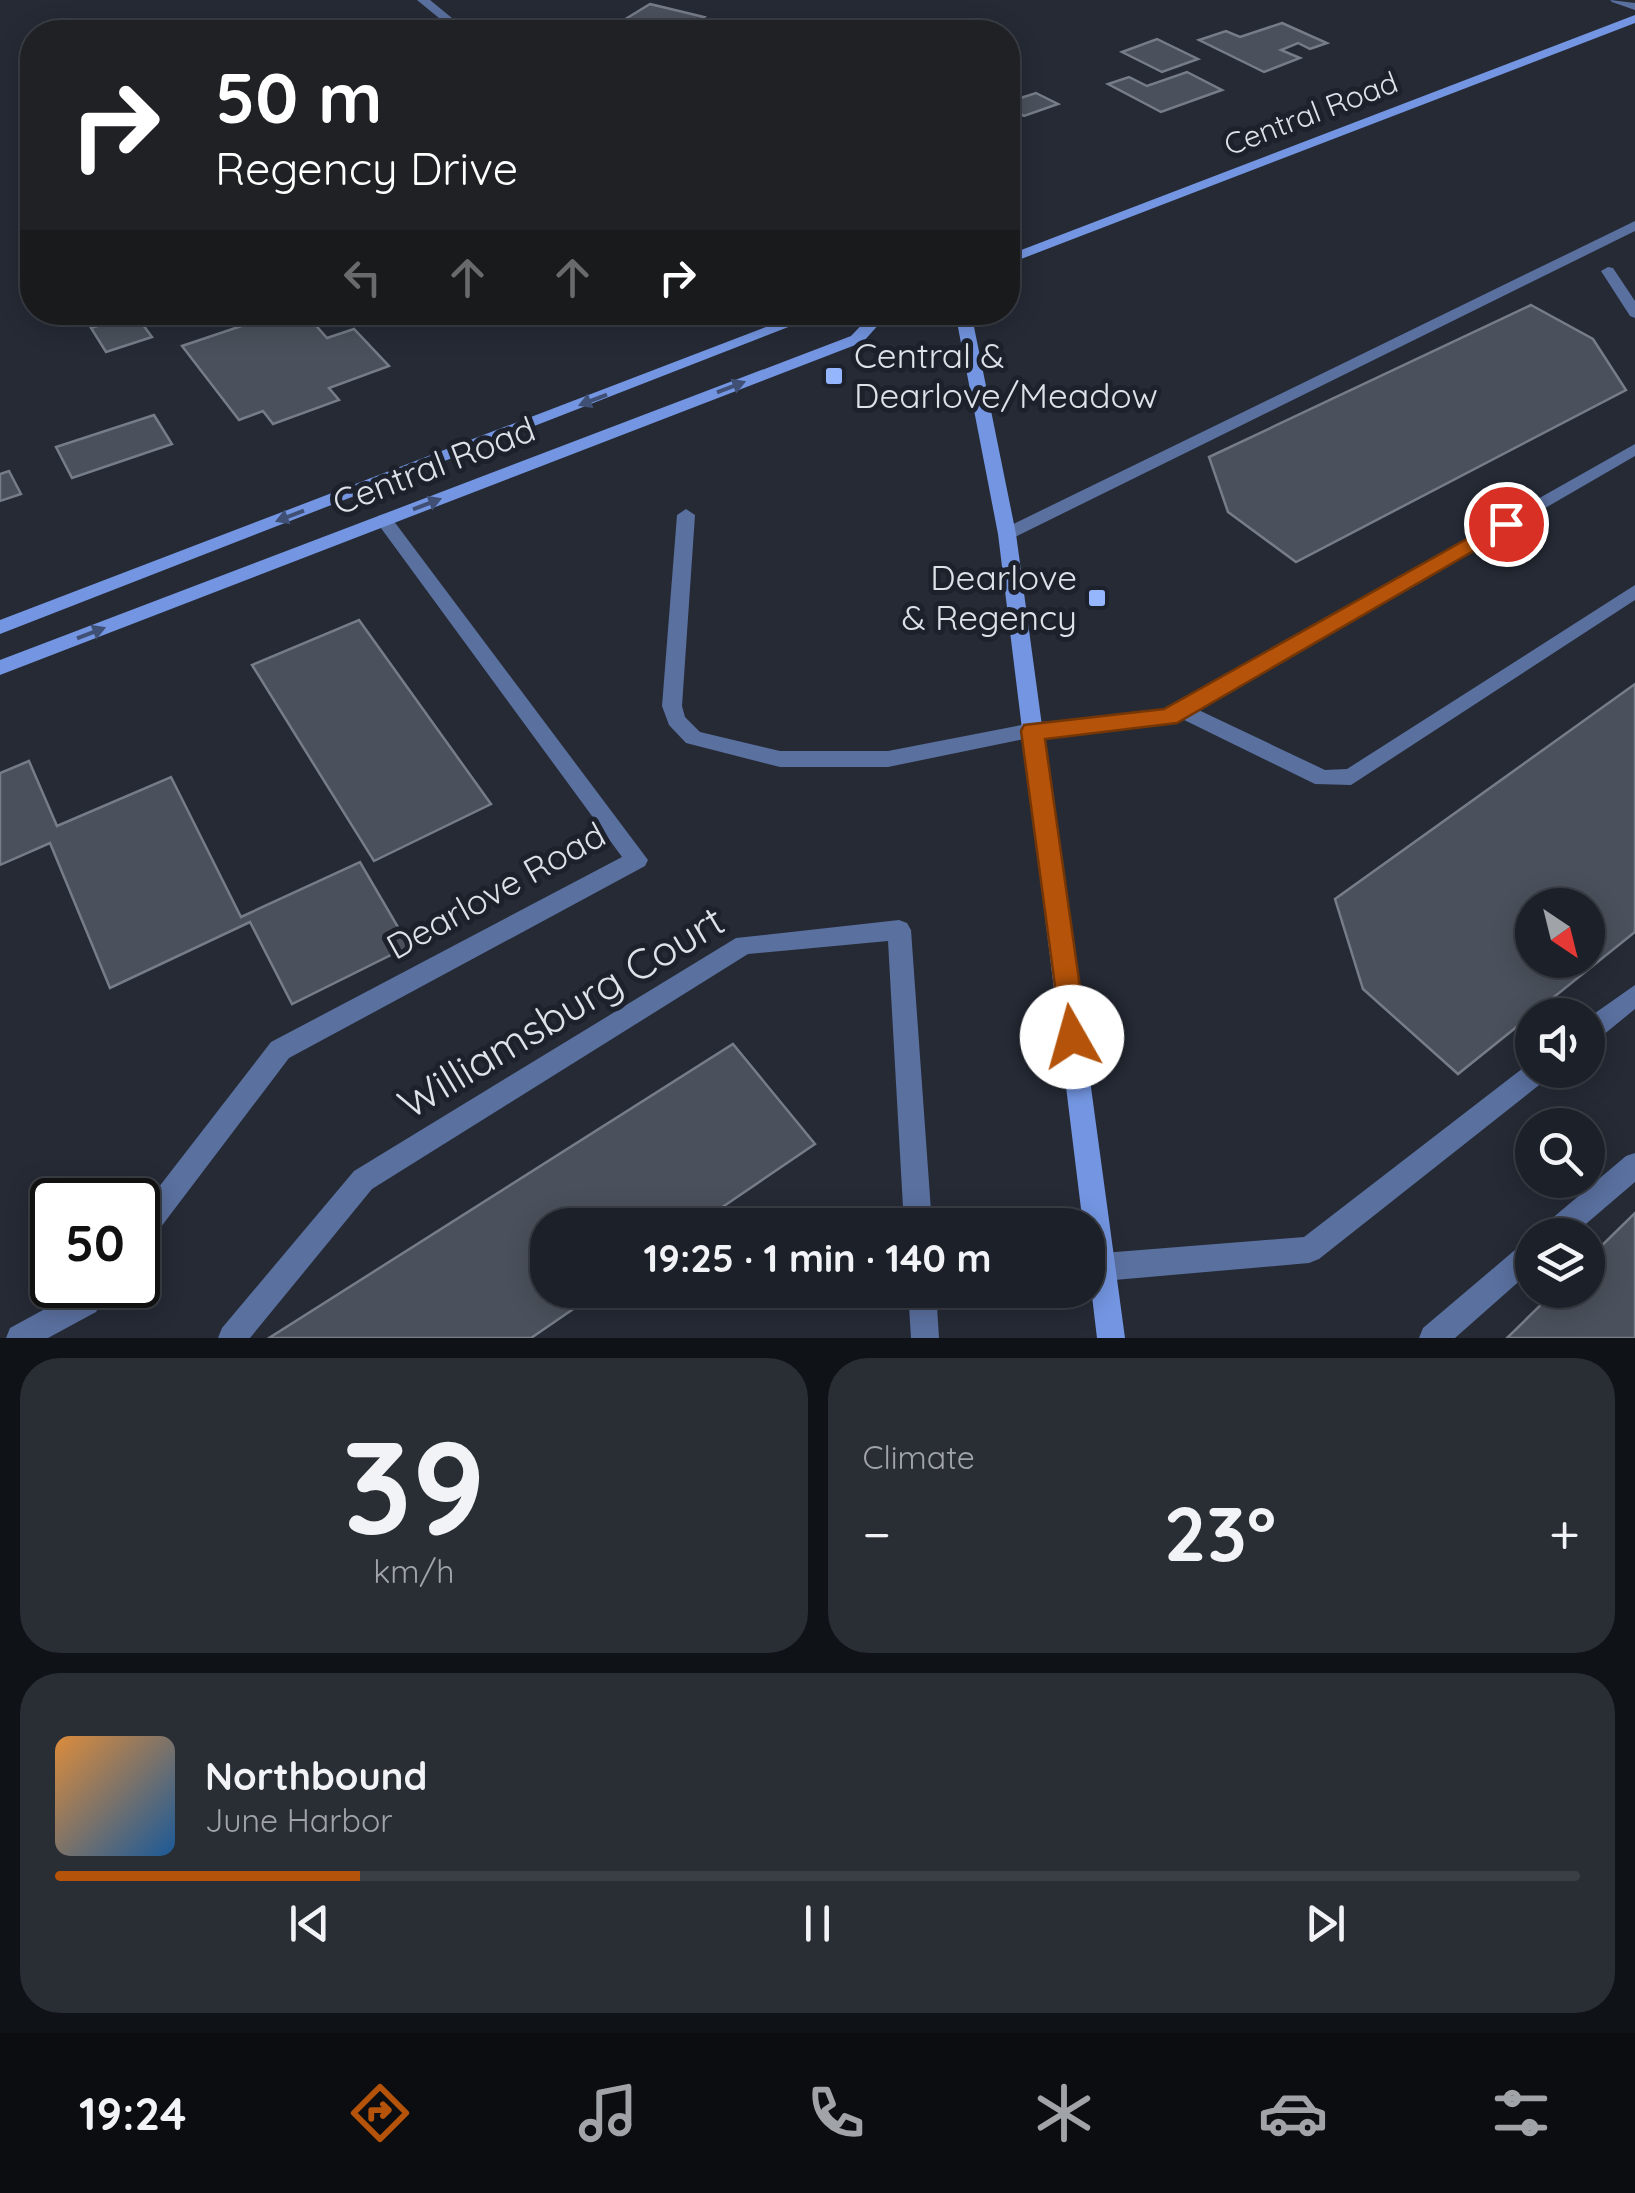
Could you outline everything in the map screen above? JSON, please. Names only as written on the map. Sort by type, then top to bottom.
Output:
[{"type":"main road","name":"Central Road","points":[[1020,255],[1635,19]]},
{"type":"main road","name":"Central Road","points":[[0,627],[785,325]]},
{"type":"main road","name":"Central Road","points":[[0,668],[857,339],[870,325]]},
{"type":"main road","points":[[966,325],[1007,534],[1094,1208]]},
{"type":"main road","points":[[1105,1291],[1111,1338]]},
{"type":"street","points":[[423,0],[449,20]]},
{"type":"street","points":[[1616,0],[1635,7]]},
{"type":"street","points":[[1007,534],[1635,225]]},
{"type":"street","points":[[1608,271],[1635,313]]},
{"type":"street","points":[[686,515],[672,706],[676,720],[693,738],[780,759],[888,759],[1032,731],[1168,717],[1635,449]]},
{"type":"street","name":"Dearlove Road","points":[[160,1206],[280,1050],[637,860],[384,520]]},
{"type":"street","points":[[1181,710],[1323,778],[1351,777],[1635,591]]},
{"type":"street","name":"Williamsburg Court","points":[[232,1338],[363,1180],[744,945],[899,930],[917,1208]]},
{"type":"street","points":[[1605,1019],[1635,995]]},
{"type":"street","points":[[1105,1267],[1308,1250],[1516,1088]]},
{"type":"street","points":[[1573,1218],[1635,1164]]},
{"type":"street","points":[[1433,1338],[1515,1268]]},
{"type":"street","points":[[20,1338],[75,1308]]},
{"type":"street","points":[[924,1308],[926,1338]]},
{"type":"building","points":[[650,4],[704,17],[699,20],[624,20]]},
{"type":"building","points":[[1282,23],[1327,43],[1310,49],[1298,43],[1281,50],[1300,58],[1264,72],[1199,40],[1226,31],[1240,37]]},
{"type":"building","points":[[1157,39],[1198,59],[1162,72],[1122,52]]},
{"type":"building","points":[[1187,72],[1222,90],[1161,112],[1108,84],[1129,77],[1147,86]]},
{"type":"building","points":[[1036,93],[1058,104],[1024,116],[1020,114],[1020,98]]},
{"type":"building","points":[[1531,305],[1593,339],[1626,390],[1296,562],[1228,512],[1209,457]]},
{"type":"building","points":[[143,325],[152,337],[106,352],[91,328]]},
{"type":"building","points":[[244,325],[316,325],[327,338],[354,329],[389,366],[329,388],[339,400],[273,424],[263,411],[239,420],[182,346]]},
{"type":"building","points":[[154,415],[172,444],[72,478],[56,447]]},
{"type":"building","points":[[9,471],[21,494],[0,501],[0,474]]},
{"type":"building","points":[[359,620],[491,804],[374,861],[252,665]]},
{"type":"building","points":[[1635,684],[1635,932],[1605,956],[1605,888],[1515,888],[1515,978],[1578,978],[1553,998],[1515,998],[1515,1028],[1458,1074],[1363,989],[1335,899]]},
{"type":"building","points":[[29,761],[57,826],[171,777],[241,917],[360,862],[409,946],[292,1004],[250,922],[110,988],[50,843],[0,865],[0,773]]},
{"type":"building","points":[[733,1044],[815,1144],[721,1208],[530,1208],[530,1308],[575,1308],[531,1338],[269,1338]]},
{"type":"building","points":[[1635,1213],[1635,1338],[1507,1338],[1538,1308],[1605,1308],[1605,1242]]},
{"type":"place","name":"Central & Dearlove/Meadow","points":[[834,376]]},
{"type":"place","name":"Dearlove & Regency","points":[[1097,598]]},
{"type":"route","points":[[1072,1037],[1032,731],[1168,717],[1506,524]]}]
